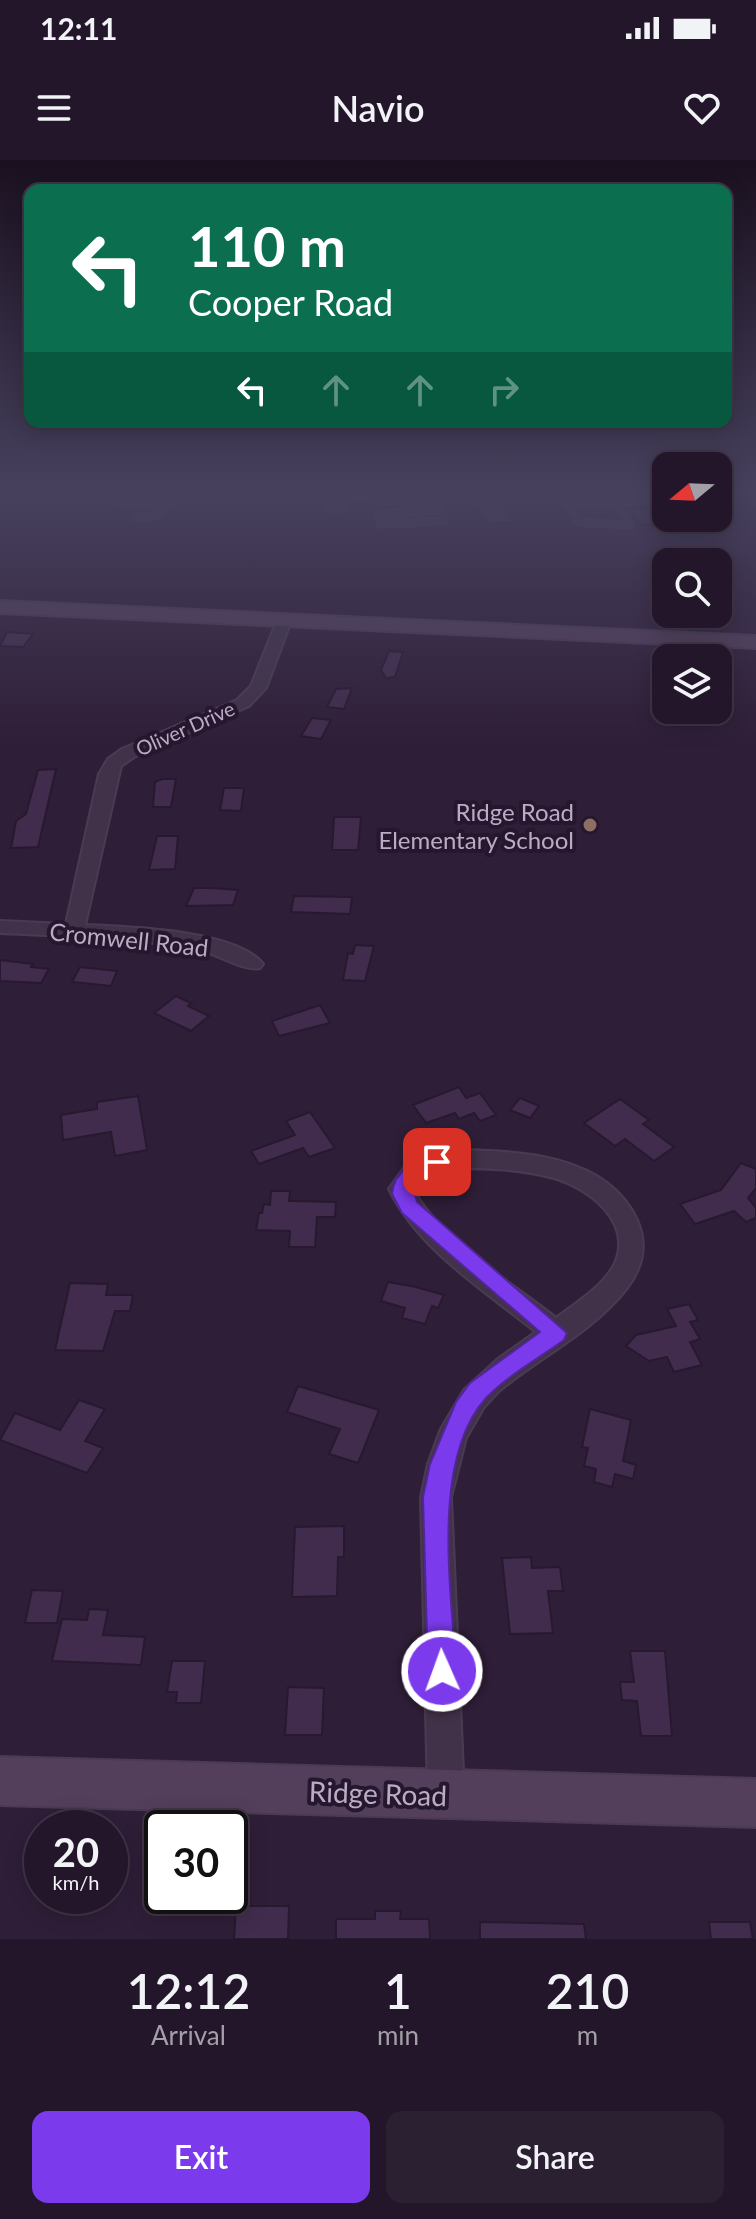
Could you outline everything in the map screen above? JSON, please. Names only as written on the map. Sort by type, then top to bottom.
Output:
[{"type":"main road","points":[[0,607],[756,642]]},
{"type":"main road","name":"Ridge Road","points":[[0,1781],[756,1803]]},
{"type":"street","name":"Oliver Drive","points":[[74,932],[102,796],[114,763],[128,753],[243,703],[253,694],[284,621]]},
{"type":"street","name":"Cromwell Road","points":[[0,927],[202,943],[245,955],[253,964]]},
{"type":"street","points":[[446,1795],[436,1497],[442,1464],[464,1409],[479,1390],[556,1333],[601,1298],[625,1269],[631,1254],[631,1236],[626,1216],[616,1203],[571,1175],[521,1161],[455,1159],[429,1164],[408,1176],[402,1186],[402,1194],[414,1213],[556,1333]]},
{"type":"building","points":[[7,632],[33,634],[23,647],[0,646]]},
{"type":"building","points":[[389,651],[403,652],[395,677],[386,678],[381,670]]},
{"type":"building","points":[[352,688],[344,709],[327,707],[336,689]]},
{"type":"building","points":[[312,718],[331,720],[321,739],[301,736]]},
{"type":"building","points":[[56,769],[38,847],[11,848],[16,821],[26,814],[38,770]]},
{"type":"building","points":[[176,779],[171,807],[153,807],[155,782]]},
{"type":"building","points":[[224,788],[244,788],[241,811],[220,810]]},
{"type":"building","points":[[334,817],[361,817],[358,850],[332,850]]},
{"type":"building","points":[[157,836],[178,836],[175,869],[149,870]]},
{"type":"building","points":[[194,888],[238,890],[233,905],[186,906]]},
{"type":"building","points":[[294,896],[352,897],[350,914],[291,912]]},
{"type":"building","points":[[355,945],[374,946],[365,981],[343,980],[348,953],[353,954]]},
{"type":"building","points":[[0,960],[49,969],[41,983],[0,981]]},
{"type":"building","points":[[80,967],[117,971],[111,986],[72,982]]},
{"type":"building","points":[[176,996],[209,1016],[191,1031],[154,1013]]},
{"type":"building","points":[[320,1005],[330,1023],[279,1036],[272,1021]]},
{"type":"building","points":[[459,1087],[466,1098],[480,1093],[496,1115],[480,1121],[474,1113],[459,1119],[455,1113],[426,1123],[413,1105]]},
{"type":"building","points":[[138,1096],[147,1150],[115,1156],[111,1132],[63,1140],[61,1115],[97,1109],[97,1102]]},
{"type":"building","points":[[520,1098],[539,1106],[530,1118],[510,1110]]},
{"type":"building","points":[[620,1099],[649,1120],[643,1124],[674,1147],[654,1161],[625,1139],[615,1146],[584,1123]]},
{"type":"building","points":[[310,1112],[335,1148],[309,1157],[303,1148],[259,1164],[251,1151],[295,1135],[286,1121]]},
{"type":"building","points":[[741,1163],[756,1169],[756,1188],[748,1198],[756,1208],[756,1218],[746,1222],[734,1211],[695,1224],[680,1204],[721,1190]]},
{"type":"building","points":[[271,1191],[290,1191],[289,1201],[336,1202],[335,1217],[317,1217],[315,1247],[289,1247],[290,1231],[256,1230],[264,1204],[270,1205]]},
{"type":"building","points":[[388,1282],[444,1295],[438,1308],[432,1306],[425,1324],[402,1318],[405,1308],[381,1301]]},
{"type":"building","points":[[70,1283],[108,1284],[106,1295],[133,1295],[130,1311],[115,1311],[103,1351],[55,1350]]},
{"type":"building","points":[[689,1304],[698,1320],[690,1322],[700,1339],[690,1342],[702,1365],[674,1372],[667,1357],[649,1361],[626,1346],[636,1335],[676,1326],[667,1309]]},
{"type":"building","points":[[298,1386],[379,1410],[358,1463],[329,1454],[340,1429],[287,1412]]},
{"type":"building","points":[[79,1400],[105,1409],[85,1441],[103,1448],[87,1473],[0,1440],[15,1413],[60,1430]]},
{"type":"building","points":[[590,1409],[631,1420],[623,1461],[636,1465],[633,1479],[615,1474],[612,1487],[594,1482],[596,1469],[584,1466],[588,1448],[582,1447]]},
{"type":"building","points":[[344,1526],[344,1557],[338,1557],[337,1596],[292,1597],[295,1527]]},
{"type":"building","points":[[531,1557],[532,1568],[560,1567],[563,1591],[548,1591],[553,1633],[510,1634],[502,1558]]},
{"type":"building","points":[[32,1590],[63,1591],[57,1623],[25,1623]]},
{"type":"building","points":[[89,1609],[108,1610],[103,1635],[145,1637],[141,1665],[52,1661],[62,1619],[87,1620]]},
{"type":"building","points":[[630,1651],[665,1651],[672,1736],[641,1736],[637,1701],[622,1700],[620,1682],[634,1682]]},
{"type":"building","points":[[172,1661],[205,1661],[201,1703],[176,1703],[177,1692],[167,1692]]},
{"type":"building","points":[[288,1687],[324,1688],[322,1735],[285,1735]]},
{"type":"building","points":[[248,1906],[289,1906],[288,1939],[234,1939],[236,1914],[248,1914]]},
{"type":"building","points":[[375,1911],[401,1911],[400,1919],[429,1919],[430,1939],[336,1939],[336,1919],[375,1919]]},
{"type":"building","points":[[480,1922],[584,1924],[586,1939],[480,1939]]},
{"type":"building","points":[[709,1922],[750,1922],[753,1939],[711,1939]]},
{"type":"place","name":"Ridge Road Elementary School","points":[[590,825]]},
{"type":"route","points":[[437,1162],[414,1171],[403,1183],[402,1194],[409,1208],[556,1333],[479,1390],[464,1409],[442,1464],[436,1497],[442,1671]]}]
